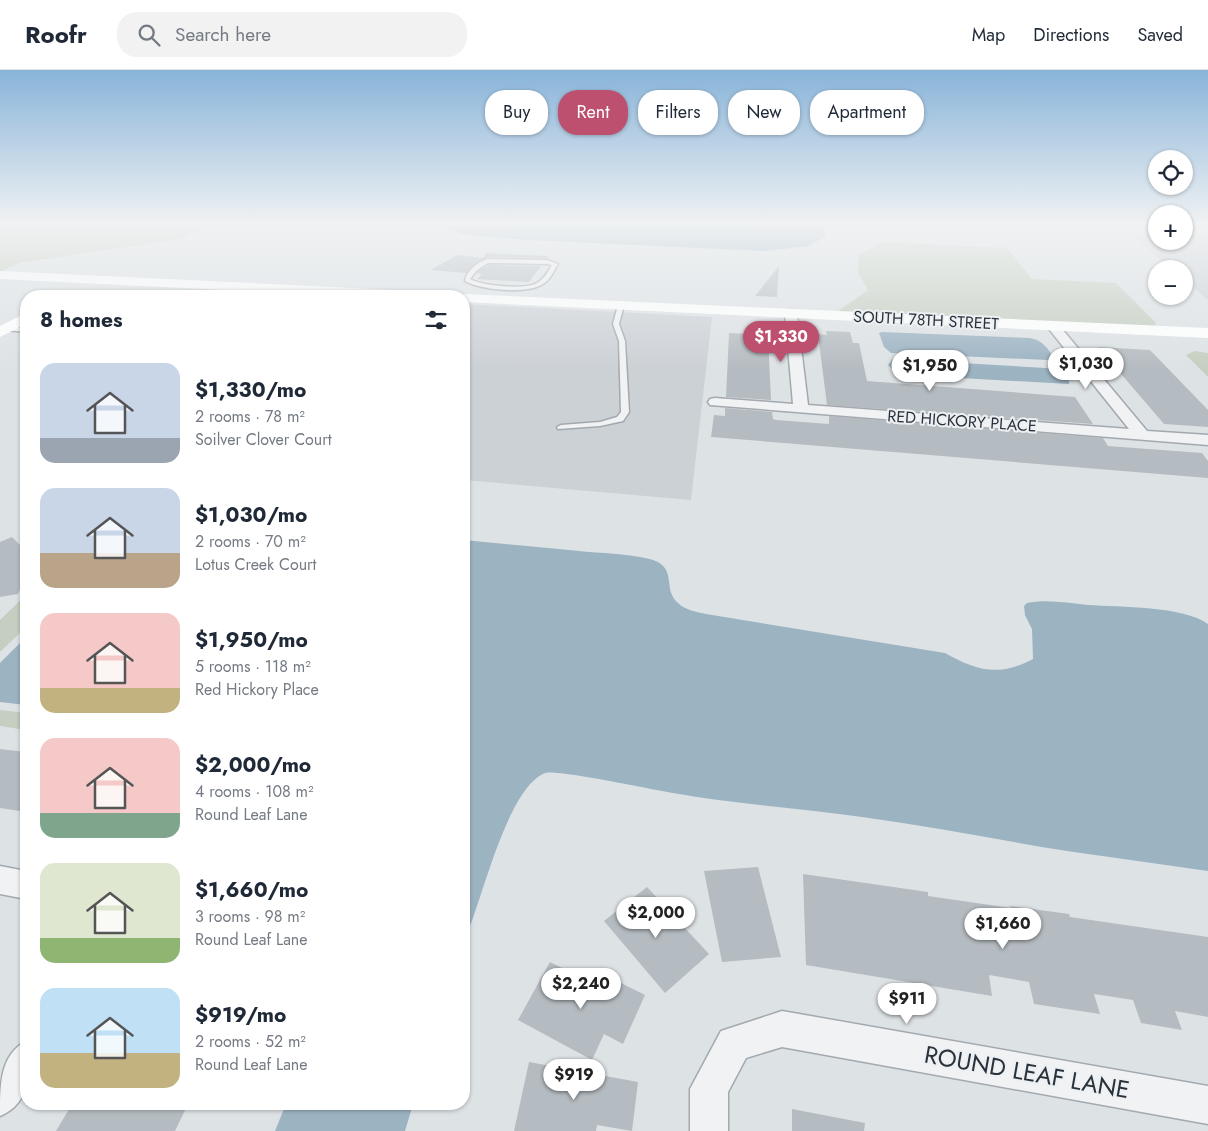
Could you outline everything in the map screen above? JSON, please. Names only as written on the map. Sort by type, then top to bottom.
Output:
[{"type":"street","points":[[0,275],[309,290]]},
{"type":"street","points":[[64,290],[85,279]]},
{"type":"street","points":[[81,290],[100,280]]},
{"type":"street","name":"SOUTH 78TH STREET","points":[[470,297],[507,294],[622,305],[1208,333]]},
{"type":"street","points":[[2,328],[20,314]]},
{"type":"street","points":[[790,314],[801,409]]},
{"type":"street","points":[[2,328],[20,320]]},
{"type":"street","points":[[1053,326],[1142,435]]},
{"type":"street","name":"RED HICKORY PLACE","points":[[715,402],[1208,440]]},
{"type":"street","points":[[0,880],[20,884]]},
{"type":"street","name":"ROUND LEAF LANE","points":[[709,1131],[709,1089],[734,1044],[782,1029],[1208,1104]]},
{"type":"street","points":[[0,1098],[20,1068]]},
{"type":"lane","points":[[472,272],[467,277],[467,280],[507,294],[539,284],[550,272]]},
{"type":"lane","points":[[561,427],[600,424],[620,419],[625,412],[622,341],[616,324],[622,305]]},
{"type":"lane","points":[[2,328],[20,330]]},
{"type":"shaded area","points":[[1193,272],[1208,272],[1208,300],[1193,287]]},
{"type":"shaded area","points":[[470,304],[712,317],[691,500],[470,481]]},
{"type":"green space","points":[[1026,272],[1032,279],[1116,283],[1156,323],[1154,327],[837,312],[868,290],[858,273]]},
{"type":"green space","points":[[1195,351],[1208,353],[1208,377],[1186,355]]},
{"type":"green space","points":[[20,601],[20,633],[0,652],[0,620]]},
{"type":"green space","points":[[0,710],[20,712],[20,729],[0,726]]},
{"type":"water","points":[[879,333],[1030,338],[1044,345],[1054,359],[891,353],[884,347]]},
{"type":"water","points":[[893,359],[1046,368],[1061,371],[1069,379],[1069,384],[906,375],[896,372],[888,365]]},
{"type":"water","points":[[470,541],[622,554],[646,558],[661,564],[668,574],[673,598],[691,610],[945,653],[967,664],[988,670],[1009,668],[1033,659],[1032,629],[1025,615],[1024,606],[1027,603],[1049,601],[1151,608],[1183,614],[1208,624],[1208,871],[1067,851],[888,821],[720,800],[567,774],[545,773],[531,783],[518,801],[507,823],[470,926]]},
{"type":"water","points":[[20,643],[20,704],[0,702],[0,663]]},
{"type":"water","points":[[284,1110],[411,1110],[405,1131],[275,1131]]},
{"type":"building","points":[[537,272],[529,282],[477,279],[482,274],[477,273]]},
{"type":"building","points":[[775,272],[779,272],[777,297],[755,296]]},
{"type":"building","points":[[826,331],[850,332],[853,343],[859,343],[867,381],[1075,397],[1093,424],[827,405],[818,334],[827,335]]},
{"type":"building","points":[[729,333],[768,335],[771,400],[726,397]]},
{"type":"building","points":[[1098,347],[1150,350],[1208,410],[1208,427],[1164,424]]},
{"type":"building","points":[[725,408],[772,412],[773,419],[776,420],[829,424],[829,416],[1103,438],[1108,446],[1202,453],[1208,461],[1208,478],[711,437],[714,415],[725,416]]},
{"type":"building","points":[[12,537],[20,545],[20,589],[18,594],[0,597],[0,542]]},
{"type":"building","points":[[0,749],[20,751],[20,811],[0,808]]},
{"type":"building","points":[[758,867],[781,957],[722,962],[704,871]]},
{"type":"building","points":[[803,874],[928,892],[928,896],[1069,914],[1070,917],[1208,937],[1208,1017],[1175,1011],[1182,1030],[1141,1023],[1133,1000],[1094,994],[1100,1014],[1034,1004],[1029,982],[989,975],[992,996],[806,965]]},
{"type":"building","points":[[647,887],[709,954],[665,993],[604,921]]},
{"type":"building","points":[[550,962],[606,990],[611,978],[645,995],[623,1044],[604,1034],[592,1060],[518,1020]]},
{"type":"building","points":[[529,1062],[638,1082],[632,1131],[597,1125],[596,1131],[514,1131]]},
{"type":"building","points":[[792,1109],[865,1123],[864,1131],[792,1131]]},
{"type":"building","points":[[68,1110],[185,1110],[175,1131],[56,1131]]}]
